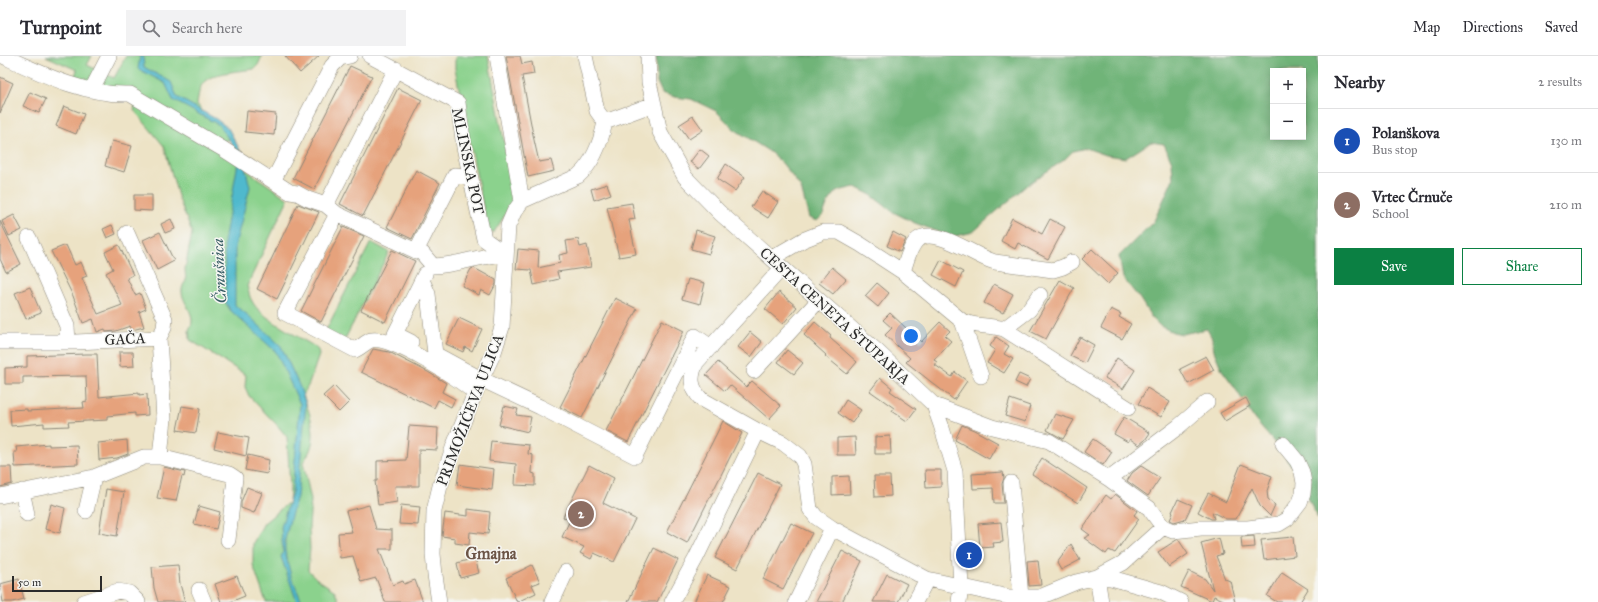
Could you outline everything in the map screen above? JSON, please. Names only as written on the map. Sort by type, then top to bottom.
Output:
[{"type":"street","points":[[3,56],[37,72],[71,84],[117,95],[130,94],[290,192],[332,209],[396,242],[419,252],[432,266],[447,266],[489,255],[505,254]]},
{"type":"street","points":[[92,90],[109,56]]},
{"type":"street","points":[[273,181],[332,66],[340,58],[350,56]]},
{"type":"street","name":"MLINSKA POT","points":[[370,56],[458,103],[470,177],[484,239],[505,254]]},
{"type":"street","points":[[497,56],[522,201],[572,179],[585,170],[597,149],[605,122]]},
{"type":"street","points":[[585,56],[597,111],[605,122]]},
{"type":"street","name":"CESTA CENETA ŠTUPARJA","points":[[648,56],[649,82],[660,132],[685,177],[720,213],[878,352],[934,405],[956,471],[961,587],[958,602]]},
{"type":"street","points":[[396,69],[285,313],[355,350],[371,340],[392,338],[435,354],[478,386]]},
{"type":"street","points":[[605,122],[654,104]]},
{"type":"street","points":[[392,338],[425,274],[419,252],[455,175],[470,177]]},
{"type":"street","name":"PRIMOŽIČEVA ULICA","points":[[439,602],[433,554],[434,511],[440,486],[454,445],[478,386],[494,352],[502,327],[505,254],[508,226],[514,212],[522,201]]},
{"type":"street","points":[[1128,408],[1004,329],[962,321],[903,272],[839,232],[823,232],[803,240],[777,263],[711,347],[696,363],[692,373],[691,382],[700,399],[783,443],[800,456],[804,464],[810,509],[816,517],[832,528],[927,579],[1009,596],[1041,600],[1076,582],[1097,577],[1122,563],[1163,527]]},
{"type":"street","name":"GAČA","points":[[0,342],[68,342],[159,338],[164,328],[165,319],[127,233]]},
{"type":"street","points":[[903,272],[912,247],[917,240],[922,236],[934,235],[949,240],[986,260],[995,262],[1053,270],[1063,268],[1072,262]]},
{"type":"street","points":[[29,238],[67,326],[68,342]]},
{"type":"street","points":[[422,280],[428,294],[435,354]]},
{"type":"street","points":[[1004,329],[1029,310],[1040,295]]},
{"type":"street","points":[[754,371],[819,300]]},
{"type":"street","points":[[962,321],[981,376]]},
{"type":"street","points":[[392,338],[462,382],[540,407],[635,456],[696,336],[711,347]]},
{"type":"street","points":[[159,338],[164,419],[160,457]]},
{"type":"street","points":[[1109,479],[1178,427],[1207,402]]},
{"type":"street","points":[[934,405],[992,427],[1049,441],[1109,479],[1149,508],[1163,527],[1173,531],[1201,528],[1248,528],[1279,524],[1287,519],[1300,502],[1303,494],[1304,483],[1302,472],[1297,461],[1283,444]]},
{"type":"street","points":[[672,602],[699,551],[758,431]]},
{"type":"street","points":[[0,496],[94,477],[144,457],[160,457],[229,474],[235,478],[228,540]]},
{"type":"street","points":[[86,511],[94,477]]},
{"type":"street","points":[[1011,483],[1021,597]]},
{"type":"street","points":[[22,491],[27,514]]},
{"type":"street","points":[[796,602],[832,528]]},
{"type":"street","points":[[552,602],[566,572]]},
{"type":"street","points":[[1097,577],[1101,602]]},
{"type":"street","points":[[1097,577],[1111,578],[1161,592],[1181,602]]},
{"type":"street","points":[[915,602],[927,579]]},
{"type":"street","points":[[961,587],[977,602]]},
{"type":"street","points":[[84,602],[118,591],[129,593],[138,602]]},
{"type":"green space","points":[[46,56],[92,56],[87,65],[114,78],[126,56],[262,56],[258,65],[254,69],[228,72],[215,76],[209,78],[201,86],[197,104],[213,121],[229,133],[230,135],[227,140],[222,142],[105,89],[74,78],[77,70]]},
{"type":"green space","points":[[456,56],[488,56],[514,195],[513,203],[494,232],[488,232],[455,69]]},
{"type":"green space","points":[[656,56],[1318,56],[1318,519],[1296,472],[1279,448],[1254,419],[1234,386],[1222,370],[1214,351],[1212,338],[1207,329],[1182,334],[1160,326],[1152,318],[1140,299],[1123,278],[1119,256],[1154,221],[1173,179],[1172,162],[1164,144],[1151,142],[1126,158],[1106,155],[1086,148],[1073,151],[1064,160],[1028,184],[973,232],[952,237],[915,223],[893,212],[871,195],[855,187],[837,191],[827,204],[823,215],[817,221],[809,218],[801,188],[783,164],[770,152],[734,129],[716,111],[691,99],[675,97],[662,93],[657,82]]},
{"type":"green space","points":[[136,101],[232,160],[288,199],[247,286],[251,299],[263,314],[318,350],[319,355],[309,384],[303,395],[313,430],[311,446],[303,462],[311,500],[308,570],[317,579],[335,591],[339,602],[266,602],[253,565],[253,543],[264,523],[289,502],[290,487],[287,437],[249,396],[245,387],[246,375],[190,340],[189,330],[192,322],[182,291],[186,281],[185,269],[192,233],[178,196],[164,146],[134,110]]},
{"type":"green space","points":[[371,242],[389,252],[344,341],[325,332]]},
{"type":"water","name":"Črnušnica","points":[[140,56],[143,56],[144,67],[171,82],[177,97],[216,119],[228,128],[242,154],[250,187],[235,246],[235,305],[281,346],[306,404],[297,497],[285,540],[285,551],[291,576],[302,602],[297,602],[281,557],[283,552],[281,527],[292,492],[300,404],[276,352],[230,310],[226,303],[224,242],[238,162],[236,150],[219,125],[173,100],[165,83],[138,69]]},
{"type":"building","points":[[285,56],[319,56],[300,73]]},
{"type":"building","points":[[506,56],[520,56],[522,64],[532,62],[534,74],[522,76],[534,140],[539,162],[551,160],[554,171],[528,177]]},
{"type":"building","points":[[350,66],[372,76],[314,189],[293,178]]},
{"type":"building","points":[[0,77],[13,83],[0,113]]},
{"type":"building","points":[[398,88],[422,100],[363,216],[340,204]]},
{"type":"building","points":[[30,92],[46,99],[39,113],[23,106]]},
{"type":"building","points":[[64,106],[84,114],[76,134],[56,126]]},
{"type":"building","points":[[247,111],[276,114],[274,135],[245,132]]},
{"type":"building","points":[[693,116],[703,130],[689,139],[679,125]]},
{"type":"building","points":[[112,141],[132,146],[124,172],[105,166]]},
{"type":"building","points":[[700,149],[709,156],[699,169],[690,162]]},
{"type":"building","points":[[726,164],[745,177],[735,191],[717,179]]},
{"type":"building","points":[[416,170],[440,183],[412,239],[387,227]]},
{"type":"building","points":[[607,184],[611,194],[594,200],[591,189]]},
{"type":"building","points":[[762,191],[778,202],[768,218],[751,207]]},
{"type":"building","points":[[134,195],[152,195],[152,211],[134,210]]},
{"type":"building","points":[[632,203],[635,219],[629,220],[636,254],[619,257],[607,207]]},
{"type":"building","points":[[298,204],[319,212],[277,299],[257,289]]},
{"type":"building","points":[[14,215],[22,230],[9,236],[2,221]]},
{"type":"building","points":[[1012,218],[1042,234],[1050,219],[1065,227],[1048,259],[1018,243],[1015,249],[1001,241]]},
{"type":"building","points":[[171,219],[175,229],[165,233],[161,224]]},
{"type":"building","points":[[0,221],[21,264],[6,272],[0,259]]},
{"type":"building","points":[[112,225],[116,234],[107,238],[103,229]]},
{"type":"building","points":[[343,227],[364,236],[321,322],[301,311]]},
{"type":"building","points":[[696,230],[715,236],[709,254],[691,249]]},
{"type":"building","points":[[160,232],[174,261],[157,270],[143,240]]},
{"type":"building","points":[[893,232],[906,239],[900,252],[887,246]]},
{"type":"building","points":[[578,239],[580,247],[587,245],[591,267],[557,272],[559,279],[534,285],[531,270],[516,269],[518,249],[539,251],[538,268],[560,263],[559,255],[568,253],[566,241]]},
{"type":"building","points":[[66,245],[75,265],[81,262],[87,276],[82,278],[98,314],[122,305],[106,273],[113,269],[105,252],[119,245],[133,275],[127,278],[135,295],[140,293],[146,309],[139,312],[144,327],[132,330],[130,326],[116,331],[106,332],[105,329],[97,332],[93,319],[83,323],[73,296],[51,251]]},
{"type":"building","points":[[1092,249],[1118,273],[1108,284],[1082,259]]},
{"type":"building","points":[[392,250],[415,261],[385,322],[361,310]]},
{"type":"building","points":[[941,260],[963,272],[956,287],[933,275]]},
{"type":"building","points":[[832,267],[846,279],[833,294],[819,283]]},
{"type":"building","points":[[474,268],[496,280],[496,284],[490,295],[481,290],[479,295],[462,286],[471,269]]},
{"type":"building","points":[[688,279],[705,283],[700,304],[682,299]]},
{"type":"building","points":[[1060,280],[1074,288],[1046,339],[1030,331]]},
{"type":"building","points":[[877,283],[889,293],[878,307],[865,296]]},
{"type":"building","points":[[994,284],[1013,294],[1003,313],[984,303]]},
{"type":"building","points":[[30,287],[41,313],[26,319],[15,293]]},
{"type":"building","points":[[779,292],[797,307],[783,324],[765,309]]},
{"type":"building","points":[[615,298],[637,309],[582,418],[560,407]]},
{"type":"building","points":[[1111,309],[1121,314],[1119,317],[1131,324],[1122,339],[1101,328]]},
{"type":"building","points":[[890,313],[921,342],[940,322],[950,331],[945,336],[951,341],[934,360],[937,362],[935,365],[952,377],[955,372],[967,381],[954,400],[906,362],[910,358],[885,335],[892,328],[883,320]]},
{"type":"building","points":[[459,318],[482,329],[472,351],[465,347],[463,352],[446,344]]},
{"type":"building","points":[[662,320],[684,331],[628,442],[606,431]]},
{"type":"building","points":[[815,322],[831,336],[830,338],[857,362],[847,374],[825,356],[826,355],[804,335]]},
{"type":"building","points":[[750,332],[762,342],[751,357],[738,347]]},
{"type":"building","points":[[996,337],[1009,346],[1004,354],[1013,359],[1004,373],[987,363],[995,350],[990,346]]},
{"type":"building","points":[[1080,337],[1094,345],[1085,363],[1070,356]]},
{"type":"building","points":[[373,349],[389,352],[446,383],[442,392],[455,399],[451,407],[438,400],[434,408],[361,372]]},
{"type":"building","points":[[787,350],[803,363],[794,374],[778,362]]},
{"type":"building","points":[[119,352],[133,352],[134,366],[120,367]]},
{"type":"building","points":[[97,354],[99,397],[139,393],[139,395],[147,394],[148,415],[135,416],[135,413],[107,416],[107,420],[68,422],[69,426],[44,427],[44,423],[11,426],[10,410],[27,409],[27,411],[84,408],[83,402],[87,401],[86,376],[23,377],[23,384],[5,384],[5,368],[27,367],[27,356]]},
{"type":"building","points":[[1206,356],[1214,370],[1188,384],[1180,369]]},
{"type":"building","points":[[1117,358],[1135,370],[1123,389],[1105,378]]},
{"type":"building","points":[[718,362],[746,387],[752,381],[781,406],[769,419],[730,385],[725,391],[706,375]]},
{"type":"building","points":[[1019,374],[1030,379],[1026,387],[1015,382]]},
{"type":"building","points":[[880,378],[892,388],[890,391],[916,409],[907,421],[892,411],[894,408],[870,391]]},
{"type":"building","points":[[334,386],[349,402],[339,412],[323,396]]},
{"type":"building","points":[[1147,388],[1170,402],[1161,417],[1138,404]]},
{"type":"building","points":[[1246,398],[1250,406],[1225,421],[1220,413]]},
{"type":"building","points":[[1010,399],[1030,406],[1025,422],[1005,416]]},
{"type":"building","points":[[846,400],[861,410],[852,423],[838,413]]},
{"type":"building","points":[[182,406],[200,409],[196,433],[177,430]]},
{"type":"building","points":[[504,406],[518,409],[516,415],[531,417],[528,432],[499,425]]},
{"type":"building","points":[[1055,414],[1074,420],[1063,439],[1047,430]]},
{"type":"building","points":[[1124,417],[1150,433],[1139,445],[1130,439],[1128,442],[1114,434]]},
{"type":"building","points":[[723,421],[742,433],[687,543],[667,532]]},
{"type":"building","points":[[962,425],[998,443],[989,459],[955,440]]},
{"type":"building","points":[[409,426],[438,428],[437,450],[419,449],[419,486],[395,486],[397,502],[378,505],[375,481],[377,481],[377,461],[406,460]]},
{"type":"building","points":[[218,432],[249,438],[246,456],[214,448]]},
{"type":"building","points":[[890,436],[891,454],[875,454],[875,437]]},
{"type":"building","points":[[855,437],[856,455],[837,455],[837,438]]},
{"type":"building","points":[[1093,439],[1112,452],[1103,465],[1084,452]]},
{"type":"building","points":[[127,440],[128,454],[117,458],[99,460],[98,443]]},
{"type":"building","points":[[491,441],[529,445],[528,454],[533,455],[532,473],[535,474],[535,486],[515,485],[516,464],[489,461]]},
{"type":"building","points":[[49,444],[49,446],[77,445],[78,464],[15,467],[14,452],[17,452],[16,447]]},
{"type":"building","points":[[248,455],[269,460],[267,474],[245,470]]},
{"type":"building","points":[[1042,458],[1087,488],[1078,503],[1032,474]]},
{"type":"building","points":[[460,464],[494,469],[492,490],[457,485]]},
{"type":"building","points":[[1241,464],[1272,476],[1267,491],[1268,499],[1275,505],[1270,516],[1260,506],[1252,488],[1236,519],[1226,519],[1212,512],[1214,519],[1211,519],[1198,512],[1208,493],[1226,502]]},
{"type":"building","points":[[589,465],[614,478],[603,503],[635,519],[614,562],[594,553],[591,559],[580,553],[584,547],[562,537],[570,520],[563,517]]},
{"type":"building","points":[[1141,466],[1160,478],[1148,496],[1127,481],[1132,473]]},
{"type":"building","points":[[0,467],[11,467],[12,484],[0,487]]},
{"type":"building","points":[[164,467],[185,472],[184,477],[182,476],[176,501],[157,498]]},
{"type":"building","points":[[925,470],[941,470],[941,487],[926,488]]},
{"type":"building","points":[[1003,472],[1004,478],[1002,484],[1004,503],[994,503],[993,488],[973,489],[972,474]]},
{"type":"building","points":[[758,473],[780,484],[737,569],[715,558]]},
{"type":"building","points":[[849,476],[850,494],[832,495],[832,477]]},
{"type":"building","points":[[874,476],[890,476],[891,496],[875,497]]},
{"type":"building","points":[[247,487],[262,493],[254,513],[241,508],[241,502]]},
{"type":"building","points":[[106,489],[124,492],[117,536],[99,533]]},
{"type":"building","points":[[1115,494],[1137,511],[1134,515],[1139,519],[1115,553],[1109,550],[1106,554],[1084,538],[1090,535],[1082,529],[1106,495],[1111,499]]},
{"type":"building","points":[[1178,499],[1192,505],[1185,519],[1174,522],[1170,520]]},
{"type":"building","points":[[51,504],[65,508],[60,533],[45,529]]},
{"type":"building","points":[[369,505],[376,529],[392,530],[392,549],[379,549],[393,585],[403,581],[404,584],[415,580],[423,602],[385,602],[376,578],[361,582],[353,556],[340,558],[338,533],[352,532],[346,511]]},
{"type":"building","points":[[401,505],[420,507],[418,525],[399,524]]},
{"type":"building","points":[[199,506],[220,512],[216,529],[194,524]]},
{"type":"building","points":[[468,509],[490,512],[488,534],[470,532],[469,545],[455,543],[455,538],[442,536],[445,513],[468,516]]},
{"type":"building","points":[[1001,522],[1003,542],[993,543],[994,547],[980,548],[978,524]]},
{"type":"building","points":[[791,523],[812,533],[783,589],[763,579]]},
{"type":"building","points":[[1254,536],[1255,547],[1242,548],[1241,537]]},
{"type":"building","points":[[1293,537],[1295,556],[1264,560],[1261,540]]},
{"type":"building","points":[[1219,538],[1223,554],[1216,556],[1225,579],[1230,581],[1235,602],[1228,602],[1214,596],[1212,601],[1181,587],[1189,571],[1205,579],[1213,590],[1201,543]]},
{"type":"building","points":[[1178,539],[1188,554],[1169,567],[1158,552]]},
{"type":"building","points":[[1071,544],[1080,560],[1061,570],[1057,563]]},
{"type":"building","points":[[654,548],[678,560],[657,602],[628,602]]},
{"type":"building","points":[[842,551],[862,561],[842,602],[816,602]]},
{"type":"building","points":[[475,558],[479,573],[460,578],[457,563]]},
{"type":"building","points":[[1038,560],[1041,585],[1029,586],[1027,561]]},
{"type":"building","points":[[178,565],[180,584],[185,602],[158,602],[154,588],[152,567]]},
{"type":"building","points":[[532,565],[540,582],[532,585],[536,593],[517,602],[506,578]]},
{"type":"building","points":[[1282,572],[1308,589],[1300,602],[1277,602],[1267,596]]},
{"type":"building","points":[[887,574],[907,584],[898,602],[873,602]]},
{"type":"building","points":[[707,575],[731,586],[723,602],[694,602]]},
{"type":"building","points":[[237,576],[245,596],[230,602],[221,602],[215,584]]},
{"type":"building","points":[[19,579],[24,599],[13,602],[3,602],[0,584]]},
{"type":"place","name":"Vrtec Črnuče","points":[[581,514]]},
{"type":"place","name":"Polanškova","points":[[969,555]]},
{"type":"district","name":"Gmajna","points":[[491,553]]}]
